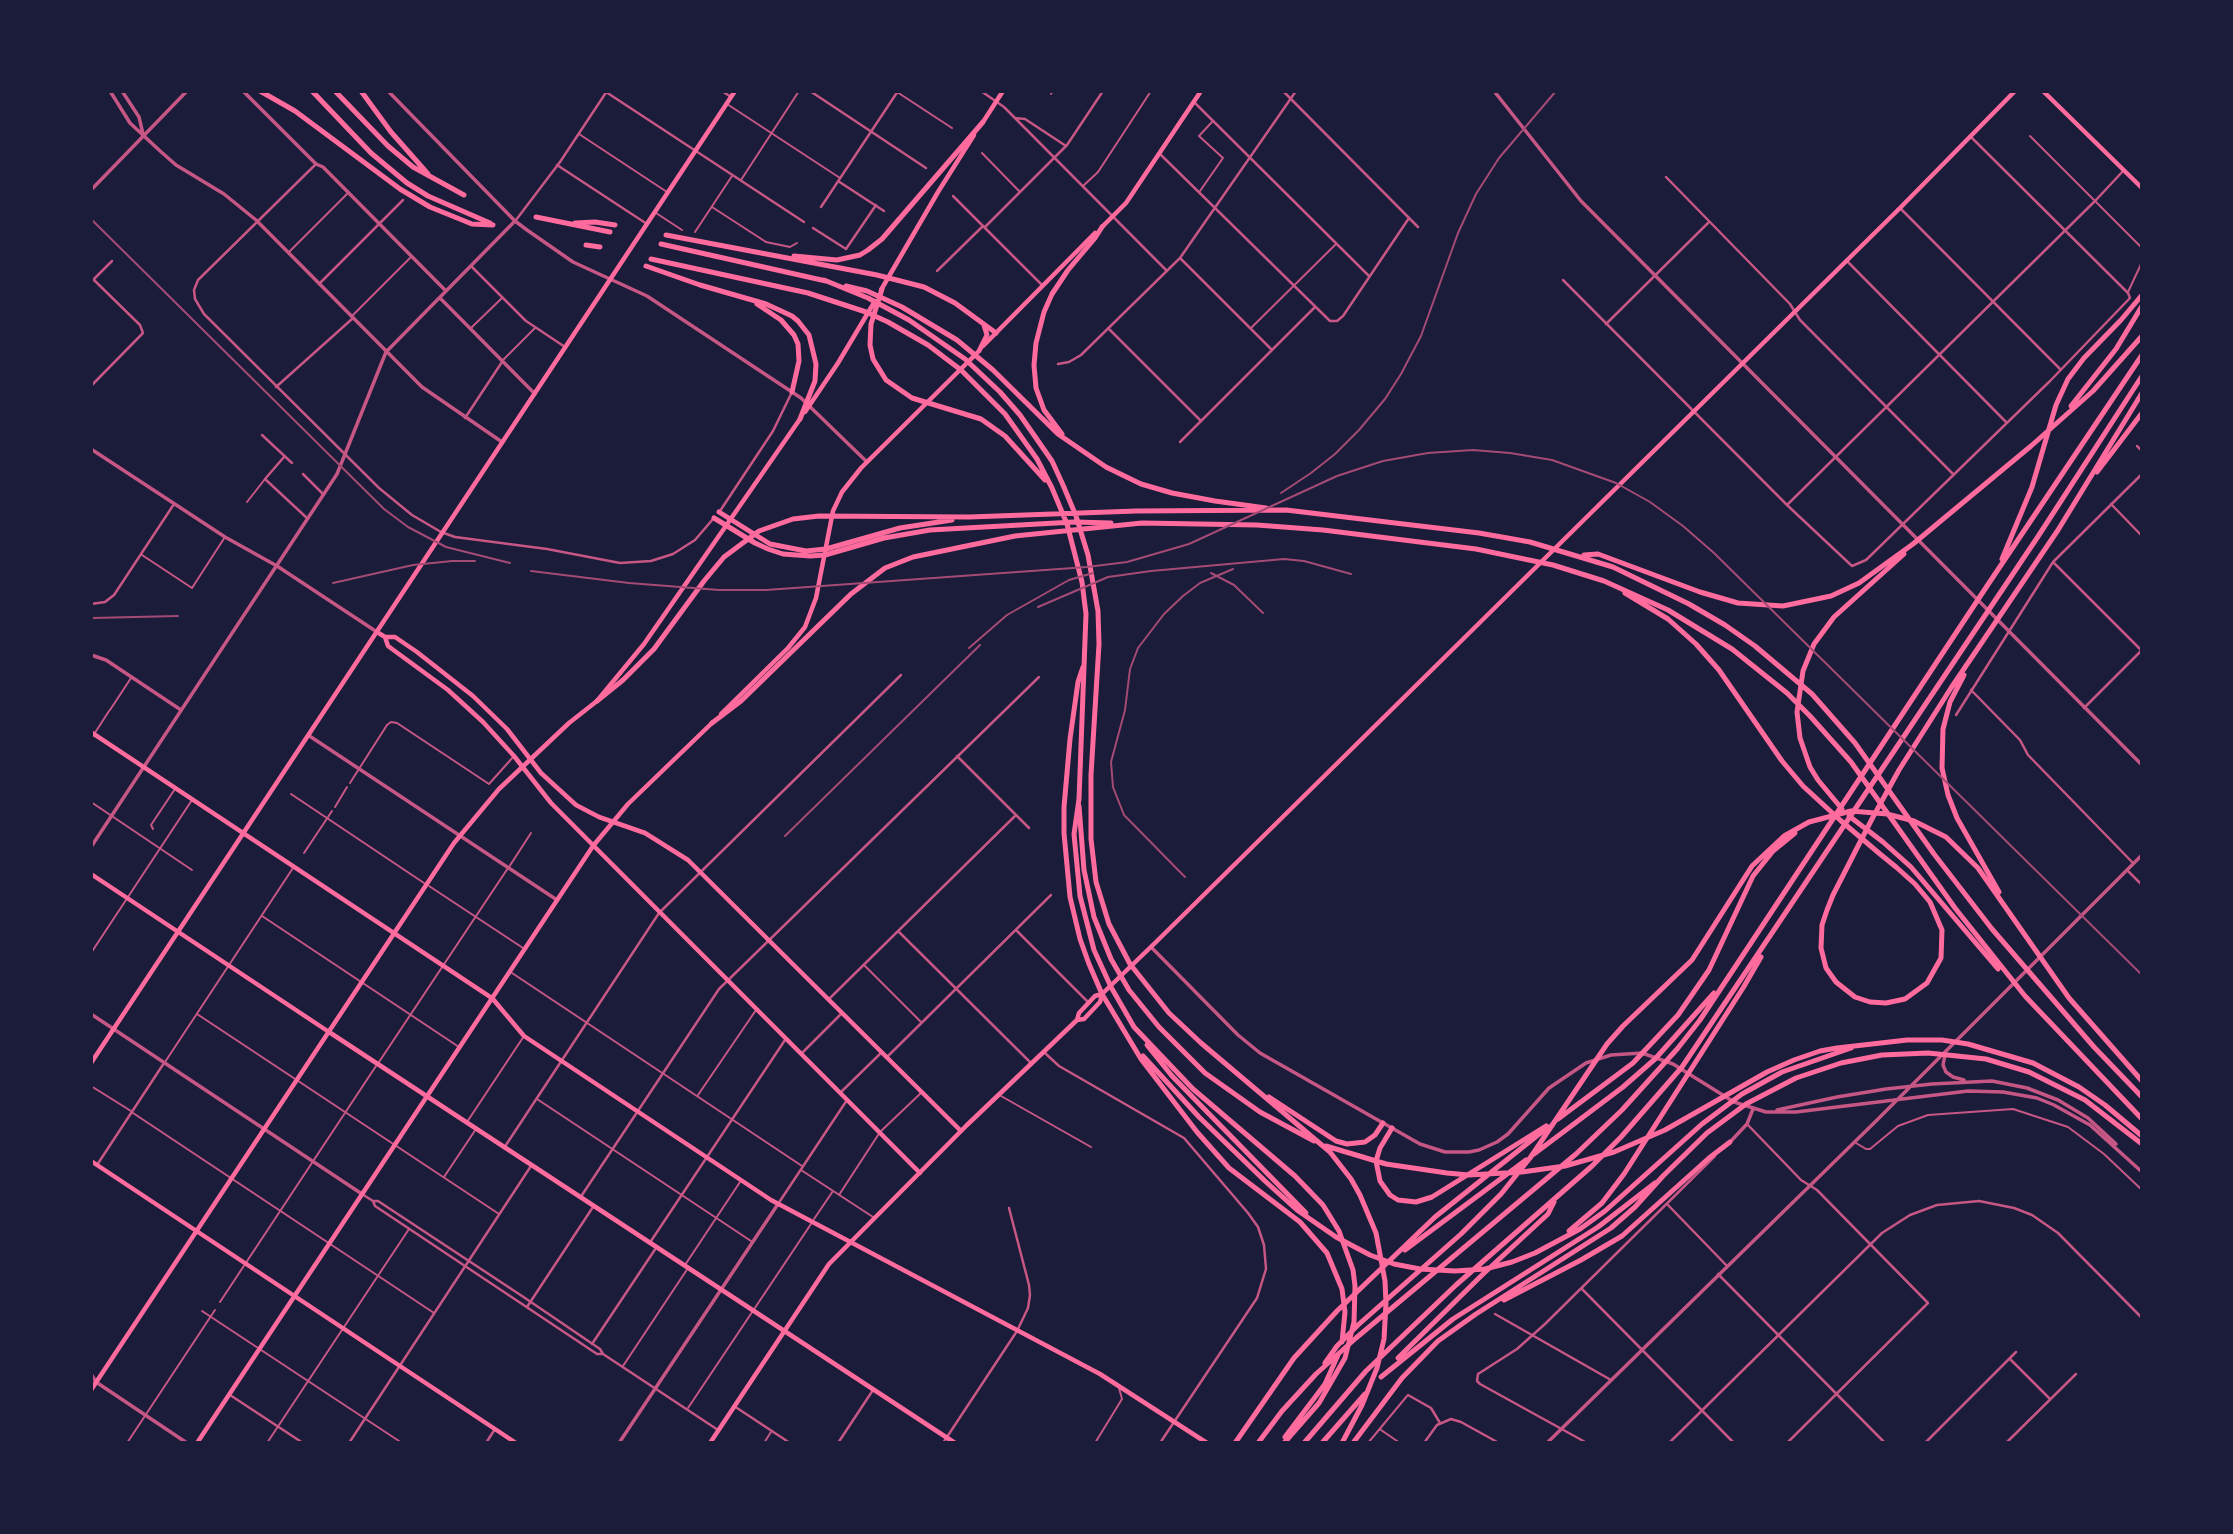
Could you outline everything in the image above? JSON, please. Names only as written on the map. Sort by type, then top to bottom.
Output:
[{"type":"highway","points":[[260,91],[295,111],[400,189],[430,207],[472,224],[493,225],[428,196],[407,183],[371,153],[312,91]]},
{"type":"highway","points":[[335,91],[388,146],[414,167],[464,195]]},
{"type":"highway","points":[[361,91],[391,132],[433,179]]},
{"type":"highway","points":[[752,250],[821,260],[860,255],[882,239],[983,122]]},
{"type":"highway","points":[[536,217],[610,232]]},
{"type":"highway","points":[[569,224],[595,222],[615,225]]},
{"type":"highway","points":[[1068,442],[1039,399],[1034,376],[1036,343],[1052,294],[1102,227]]},
{"type":"highway","points":[[666,235],[877,275],[923,287],[955,303],[996,333]]},
{"type":"highway","points":[[661,244],[824,280],[867,292],[902,307],[957,340],[993,370],[1068,442],[1106,467],[1141,484],[1185,496],[1479,533],[1530,542],[1613,566],[1725,625],[1755,646],[1812,694],[1855,743],[1992,929],[2094,1047],[2142,1097]]},
{"type":"highway","points":[[586,246],[598,249]]},
{"type":"highway","points":[[651,259],[788,289],[844,304],[888,322],[942,354],[1005,414],[1022,437],[1052,488],[1076,552],[1082,582],[1086,614],[1086,657],[1079,799],[1074,827],[1076,866],[1085,922],[1102,968],[1134,1027],[1157,1060],[1318,1225]]},
{"type":"highway","points":[[646,266],[766,304],[798,321],[812,343],[816,374],[800,419]]},
{"type":"highway","points":[[824,280],[878,304],[950,346],[985,377],[1032,431],[1052,461],[1063,485],[1088,555],[1098,611],[1099,644],[1091,775],[1091,854],[1100,900],[1121,949],[1144,984],[1178,1023],[1330,1152],[1351,1179],[1369,1213],[1382,1257],[1385,1327],[1377,1368],[1342,1443]]},
{"type":"highway","points":[[882,289],[870,331],[873,359],[891,386],[923,402],[974,415],[993,426],[1016,447],[1052,488]]},
{"type":"highway","points":[[1998,568],[2032,487],[2062,391],[2076,368],[2142,295]]},
{"type":"highway","points":[[745,299],[772,313],[794,335],[799,356],[792,391]]},
{"type":"highway","points":[[2058,422],[2101,371],[2142,306]]},
{"type":"highway","points":[[978,351],[987,335],[984,323]]},
{"type":"highway","points":[[1581,555],[1598,554],[1700,592],[1738,603],[1783,606],[1814,601],[1847,589],[1913,544],[2058,422],[2093,391],[2142,336]]},
{"type":"highway","points":[[1258,1443],[1282,1411],[1316,1374],[1576,1154],[1678,1048],[1700,1020],[2142,355]]},
{"type":"highway","points":[[1304,1443],[1390,1347],[1456,1285],[1555,1200],[1620,1137],[1668,1084],[1836,840],[2142,376]]},
{"type":"highway","points":[[1604,581],[1652,608],[1696,643],[1719,670],[1782,761],[1803,786],[1840,820],[1915,884],[1930,902],[1942,930],[1941,958],[1927,983],[1913,995],[1896,1002],[1877,1003],[1855,997],[1836,982],[1823,961],[1820,940],[1822,925],[1833,895],[1856,850],[1899,770],[2080,495],[2142,393]]},
{"type":"highway","points":[[2080,495],[2142,413]]},
{"type":"highway","points":[[597,701],[642,662],[724,557],[759,531],[793,519],[818,516],[969,517],[1136,510],[1286,510]]},
{"type":"highway","points":[[717,515],[770,544],[806,551],[826,549],[900,528],[969,517]]},
{"type":"highway","points":[[717,515],[745,537],[783,554],[825,555],[884,538],[930,530],[1074,522],[1207,523],[1323,530],[1476,549],[1532,559],[1604,581],[1638,595],[1700,628],[1760,670],[1810,716],[1851,762],[1929,873],[2025,996]]},
{"type":"highway","points":[[712,723],[740,701],[851,594],[874,575],[898,562],[1014,536],[1142,523]]},
{"type":"highway","points":[[1913,544],[1844,606],[1814,644],[1802,671],[1798,697],[1800,738],[1810,767],[1843,811],[1911,867],[1989,959],[2142,1119]]},
{"type":"highway","points":[[1086,657],[1078,682],[1064,807],[1069,890],[1080,939],[1102,994],[1126,1035],[1165,1091],[1219,1157],[1239,1177],[1308,1230],[1327,1253],[1339,1279],[1345,1312],[1339,1354],[1325,1384],[1282,1443]]},
{"type":"highway","points":[[1971,660],[1950,702],[1941,740],[1942,768],[1957,818],[2012,916]]},
{"type":"highway","points":[[1079,799],[1084,870],[1094,916],[1111,959],[1133,995],[1159,1027],[1205,1073],[1243,1101],[1280,1124],[1322,1144],[1367,1159],[1424,1171],[1469,1175],[1565,1166],[1614,1152],[1665,1130],[1794,1060],[1820,1051],[1859,1044],[1907,1040],[1942,1040],[1968,1044],[2010,1055],[2055,1073],[2105,1105],[2142,1136]]},
{"type":"highway","points":[[1316,1374],[1337,1346],[1358,1325],[1483,1214],[1514,1178],[1607,1044],[1692,960],[1743,878],[1762,855],[1790,832],[1809,822],[1851,811],[1868,812],[1902,817],[1926,826],[1946,838],[1978,869],[2070,998],[2142,1082]]},
{"type":"highway","points":[[1235,1443],[1294,1358],[1360,1288],[1435,1217],[1633,1063],[1652,1045],[1678,1015],[1709,970],[1762,862],[1793,834],[1819,820]]},
{"type":"highway","points":[[1550,1245],[1590,1214],[1611,1192],[1756,968],[1766,944]]},
{"type":"highway","points":[[1390,1261],[1607,1100],[1670,1043],[1723,983]]},
{"type":"highway","points":[[1134,1027],[1193,1089],[1296,1176],[1331,1216],[1348,1251],[1355,1286],[1350,1344],[1328,1389],[1282,1443]]},
{"type":"highway","points":[[1126,1035],[1182,1099],[1297,1210],[1336,1237],[1370,1255],[1394,1264],[1420,1269],[1455,1271],[1485,1269],[1512,1262],[1580,1229],[1605,1211],[1723,1107],[1742,1094],[1782,1072],[1859,1044]]},
{"type":"highway","points":[[1353,1443],[1418,1360],[1438,1341],[1611,1228],[1636,1208],[1690,1148],[1731,1114],[1796,1078],[1841,1063],[1882,1055],[1957,1054],[2010,1065],[2038,1076],[2085,1100],[2142,1144]]},
{"type":"highway","points":[[1249,1084],[1336,1141],[1348,1144],[1365,1142],[1383,1123]]},
{"type":"highway","points":[[1392,1128],[1376,1161],[1380,1181],[1390,1195],[1398,1200],[1416,1202],[1432,1198],[1569,1111]]},
{"type":"highway","points":[[1476,1314],[1622,1236],[1730,1142]]},
{"type":"highway","points":[[1381,1377],[1453,1319],[1598,1227],[1663,1176]]},
{"type":"highway","points":[[1322,1443],[1351,1408],[1432,1323],[1548,1214],[1555,1200]]},
{"type":"main road","points":[[91,1063],[735,91]]},
{"type":"main road","points":[[91,1390],[460,836],[499,789],[597,701],[644,644],[826,380],[960,157],[1003,91]]},
{"type":"main road","points":[[197,1443],[593,846],[612,822],[803,631],[813,609],[833,511],[851,478],[1126,203],[1201,91]]},
{"type":"main road","points":[[710,1443],[829,1264],[850,1242],[961,1131],[1045,1053],[1077,1020],[1088,1002],[1102,994],[1151,946],[1900,208],[2015,91]]},
{"type":"main road","points":[[2043,91],[2142,188]]},
{"type":"main road","points":[[377,632],[385,637],[395,638],[417,652],[473,696],[507,729],[552,784],[576,805],[660,841],[682,855],[961,1131]]},
{"type":"main road","points":[[385,637],[388,646],[468,707],[593,846],[920,1172]]},
{"type":"main road","points":[[92,735],[492,998],[524,1036],[778,1204],[1118,1384],[1207,1443]]},
{"type":"main road","points":[[537,786],[552,784]]},
{"type":"main road","points":[[91,874],[649,1244],[955,1443]]},
{"type":"main road","points":[[1077,1020],[1084,1019],[1100,1002],[1102,994]]},
{"type":"main road","points":[[91,1161],[516,1443]]},
{"type":"street","points":[[110,91],[130,123],[176,166],[224,194],[256,220],[430,394],[502,442]]},
{"type":"street","points":[[122,91],[139,117],[144,136]]},
{"type":"street","points":[[91,190],[187,91]]},
{"type":"street","points":[[243,91],[446,291]]},
{"type":"street","points":[[388,91],[515,221],[573,262],[647,296],[792,391],[816,410],[867,462]]},
{"type":"street","points":[[722,91],[731,97]]},
{"type":"street","points":[[740,180],[799,91]]},
{"type":"street","points":[[810,91],[926,168]]},
{"type":"street","points":[[821,207],[897,91],[952,128]]},
{"type":"street","points":[[981,91],[1015,118],[1168,271]]},
{"type":"street","points":[[937,271],[1066,146],[1103,91]]},
{"type":"street","points":[[1083,186],[1098,172],[1150,91]]},
{"type":"street","points":[[1283,91],[1418,228]]},
{"type":"street","points":[[1058,363],[1074,360],[1180,258],[1296,91]]},
{"type":"street","points":[[1494,91],[1581,201],[2142,765]]},
{"type":"street","points":[[91,847],[337,474],[386,352],[515,221],[579,134],[606,92],[804,222]]},
{"type":"street","points":[[1194,102],[1369,276]]},
{"type":"street","points":[[727,103],[884,211]]},
{"type":"street","points":[[1015,118],[1025,119],[1066,146]]},
{"type":"street","points":[[1199,192],[1223,158],[1199,136],[1213,121]]},
{"type":"street","points":[[579,134],[668,192]]},
{"type":"street","points":[[1563,280],[1787,505],[1852,566],[1866,561],[2061,370],[2130,298],[1970,136]]},
{"type":"street","points":[[2030,136],[2142,248]]},
{"type":"street","points":[[982,153],[1020,192]]},
{"type":"street","points":[[1159,153],[1330,321],[1339,320],[1409,218]]},
{"type":"street","points":[[316,164],[198,279],[194,297],[204,314],[395,503],[429,525],[455,537],[547,549],[620,563],[641,563],[661,558],[686,547],[717,515],[773,431],[792,391]]},
{"type":"street","points":[[557,165],[647,224]]},
{"type":"street","points":[[1787,505],[2124,170]]},
{"type":"street","points":[[695,232],[733,176]]},
{"type":"street","points":[[1666,177],[1800,320],[1954,475]]},
{"type":"street","points":[[288,253],[349,193]]},
{"type":"street","points":[[953,195],[1043,285]]},
{"type":"street","points":[[319,284],[402,200]]},
{"type":"street","points":[[813,228],[846,249],[876,205]]},
{"type":"street","points":[[712,207],[766,242],[790,247],[797,243]]},
{"type":"street","points":[[1900,208],[2061,370]]},
{"type":"street","points":[[655,213],[681,230]]},
{"type":"street","points":[[1606,324],[1709,222]]},
{"type":"street","points":[[1250,328],[1336,244]]},
{"type":"street","points":[[276,387],[352,317],[411,256]]},
{"type":"street","points":[[1180,258],[1272,350]]},
{"type":"street","points":[[1846,260],[2007,423]]},
{"type":"street","points":[[91,386],[143,333],[140,326],[92,281],[112,261]]},
{"type":"street","points":[[2128,293],[2142,262]]},
{"type":"street","points":[[471,266],[535,328],[565,347]]},
{"type":"street","points":[[440,298],[534,394]]},
{"type":"street","points":[[471,329],[502,298]]},
{"type":"street","points":[[1180,442],[1315,307]]},
{"type":"street","points":[[465,418],[502,361],[535,328]]},
{"type":"street","points":[[1108,328],[1201,421]]},
{"type":"street","points":[[262,435],[292,463]]},
{"type":"street","points":[[2137,446],[2142,451]]},
{"type":"street","points":[[91,449],[377,632]]},
{"type":"street","points":[[247,502],[290,450]]},
{"type":"street","points":[[303,474],[324,494]]},
{"type":"street","points":[[1956,715],[2053,562],[2141,477]]},
{"type":"street","points":[[265,479],[308,519]]},
{"type":"street","points":[[91,604],[105,601],[114,595],[174,504]]},
{"type":"street","points":[[2111,505],[2142,536]]},
{"type":"street","points":[[141,554],[192,588],[225,537]]},
{"type":"street","points":[[2053,562],[2142,651],[2084,708]]},
{"type":"street","points":[[91,655],[106,660],[181,710]]},
{"type":"street","points":[[504,1148],[659,913],[901,674]]},
{"type":"street","points":[[92,735],[132,677]]},
{"type":"street","points":[[580,1198],[713,997],[727,981],[1039,677]]},
{"type":"street","points":[[1970,690],[2020,740],[2028,755],[2134,863]]},
{"type":"street","points":[[350,783],[391,722],[397,723],[489,784],[514,756]]},
{"type":"street","points":[[308,735],[557,900]]},
{"type":"street","points":[[957,756],[1029,828]]},
{"type":"street","points":[[335,807],[347,787]]},
{"type":"street","points":[[153,829],[151,825],[176,788]]},
{"type":"street","points":[[291,794],[524,949]]},
{"type":"street","points":[[91,953],[192,799]]},
{"type":"street","points":[[91,803],[192,870]]},
{"type":"street","points":[[304,853],[332,811]]},
{"type":"street","points":[[829,999],[1016,815]]},
{"type":"street","points":[[175,818],[178,821]]},
{"type":"street","points":[[171,824],[175,827]]},
{"type":"street","points":[[167,830],[171,832]]},
{"type":"street","points":[[220,1302],[531,833]]},
{"type":"street","points":[[1547,1443],[1855,1142],[2142,855]]},
{"type":"street","points":[[97,1165],[294,867]]},
{"type":"street","points":[[2127,870],[2142,885]]},
{"type":"street","points":[[840,1093],[922,1023],[1051,895]]},
{"type":"street","points":[[262,916],[459,1047]]},
{"type":"street","points":[[1016,930],[1088,1002]]},
{"type":"street","points":[[898,931],[1032,1065]]},
{"type":"street","points":[[91,943],[95,946]]},
{"type":"street","points":[[1151,946],[1252,1048],[1433,1150],[1457,1153],[1479,1150],[1508,1134],[1543,1094],[1562,1078],[1595,1059],[1642,1053],[1662,1059],[1694,1076],[1734,1102],[1772,1112],[1796,1112],[1989,1091],[2037,1098],[2090,1125],[2142,1172]]},
{"type":"street","points":[[864,965],[922,1023]]},
{"type":"street","points":[[509,971],[732,1119],[874,1218]]},
{"type":"street","points":[[697,1096],[756,1009]]},
{"type":"street","points":[[801,1054],[842,1013]]},
{"type":"street","points":[[91,1014],[362,1194],[378,1201],[531,1302],[600,1349],[603,1354],[718,1430]]},
{"type":"street","points":[[197,1014],[499,1214]]},
{"type":"street","points":[[467,1123],[524,1036]]},
{"type":"street","points":[[649,1244],[786,1039]]},
{"type":"street","points":[[1946,1051],[1943,1065],[1946,1072],[1956,1079],[1973,1081]]},
{"type":"street","points":[[1045,1053],[1059,1066],[1184,1138],[1248,1213],[1258,1227],[1264,1245],[1266,1269],[1257,1298],[1160,1443]]},
{"type":"street","points":[[1772,1112],[1837,1097],[1908,1087],[1992,1081],[2015,1085],[2058,1100],[2098,1125],[2126,1157]]},
{"type":"street","points":[[91,1086],[434,1313]]},
{"type":"street","points":[[839,1195],[880,1132],[922,1092]]},
{"type":"street","points":[[1000,1095],[1091,1147]]},
{"type":"street","points":[[536,1099],[752,1242]]},
{"type":"street","points":[[619,1443],[847,1100]]},
{"type":"street","points":[[1587,1443],[1480,1384],[1477,1376],[1517,1349],[1581,1289],[1730,1142],[1747,1124],[1753,1109]]},
{"type":"street","points":[[1855,1142],[1870,1149],[1898,1126],[1928,1115],[2013,1109],[2068,1127],[2104,1154],[2142,1190]]},
{"type":"street","points":[[1747,1124],[1817,1190],[1928,1303],[1787,1443]]},
{"type":"street","points":[[443,1178],[476,1129]]},
{"type":"street","points":[[349,1443],[531,1166]]},
{"type":"street","points":[[622,1367],[741,1180]]},
{"type":"street","points":[[687,1409],[833,1191]]},
{"type":"street","points":[[373,1201],[375,1206],[409,1229],[597,1354],[603,1354]]},
{"type":"street","points":[[1669,1443],[1882,1233],[1905,1218],[1937,1205],[1979,1201],[2014,1208],[2032,1215],[2052,1228],[2142,1318]]},
{"type":"street","points":[[1667,1204],[1727,1266]]},
{"type":"street","points":[[527,1307],[593,1207]]},
{"type":"street","points":[[943,1443],[1017,1331],[1028,1308],[1030,1295],[1009,1208]]},
{"type":"street","points":[[267,1443],[409,1229]]},
{"type":"street","points":[[593,1344],[656,1248]]},
{"type":"street","points":[[1718,1275],[1885,1443]]},
{"type":"street","points":[[1581,1289],[1734,1443]]},
{"type":"street","points":[[127,1443],[215,1310]]},
{"type":"street","points":[[202,1311],[402,1443]]},
{"type":"street","points":[[1495,1314],[1611,1380]]},
{"type":"street","points":[[1924,1443],[2016,1352]]},
{"type":"street","points":[[2010,1359],[2050,1399]]},
{"type":"street","points":[[91,1374],[94,1382],[187,1443]]},
{"type":"street","points":[[2006,1443],[2076,1374]]},
{"type":"street","points":[[1095,1443],[1123,1397],[1118,1384]]},
{"type":"street","points":[[838,1443],[874,1390]]},
{"type":"street","points":[[229,1394],[303,1443]]},
{"type":"street","points":[[1368,1443],[1404,1396],[1408,1395],[1431,1408],[1440,1423]]},
{"type":"street","points":[[734,1406],[790,1443]]},
{"type":"street","points":[[1424,1443],[1440,1423],[1448,1420],[1458,1421],[1499,1443]]},
{"type":"street","points":[[486,1443],[495,1429]]},
{"type":"street","points":[[1380,1429],[1400,1443]]},
{"type":"street","points":[[764,1443],[772,1431]]},
{"type":"railway","points":[[1281,493],[1335,454],[1385,399],[1421,336],[1458,233],[1476,194],[1499,158],[1556,91]]},
{"type":"railway","points":[[91,219],[384,509],[408,527],[446,547],[510,563]]},
{"type":"railway","points":[[531,571],[629,583],[719,590],[766,590],[1087,567],[1127,562],[1189,544],[1337,476],[1383,461],[1428,453],[1473,450],[1552,460],[1616,483],[1650,502],[1714,553],[2142,975]]},
{"type":"railway","points":[[1038,607],[1108,577],[1151,571],[1284,559],[1304,561],[1351,574]]},
{"type":"railway","points":[[333,583],[413,565],[475,561]]},
{"type":"railway","points":[[1185,877],[1124,815],[1113,787],[1111,762],[1125,710],[1130,669],[1138,648],[1164,614],[1183,596],[1200,583],[1233,569]]},
{"type":"railway","points":[[969,648],[1007,615],[1069,580],[1093,573]]},
{"type":"railway","points":[[1211,573],[1234,585],[1263,613]]},
{"type":"railway","points":[[91,618],[178,616]]},
{"type":"railway","points":[[785,836],[980,645]]}]
